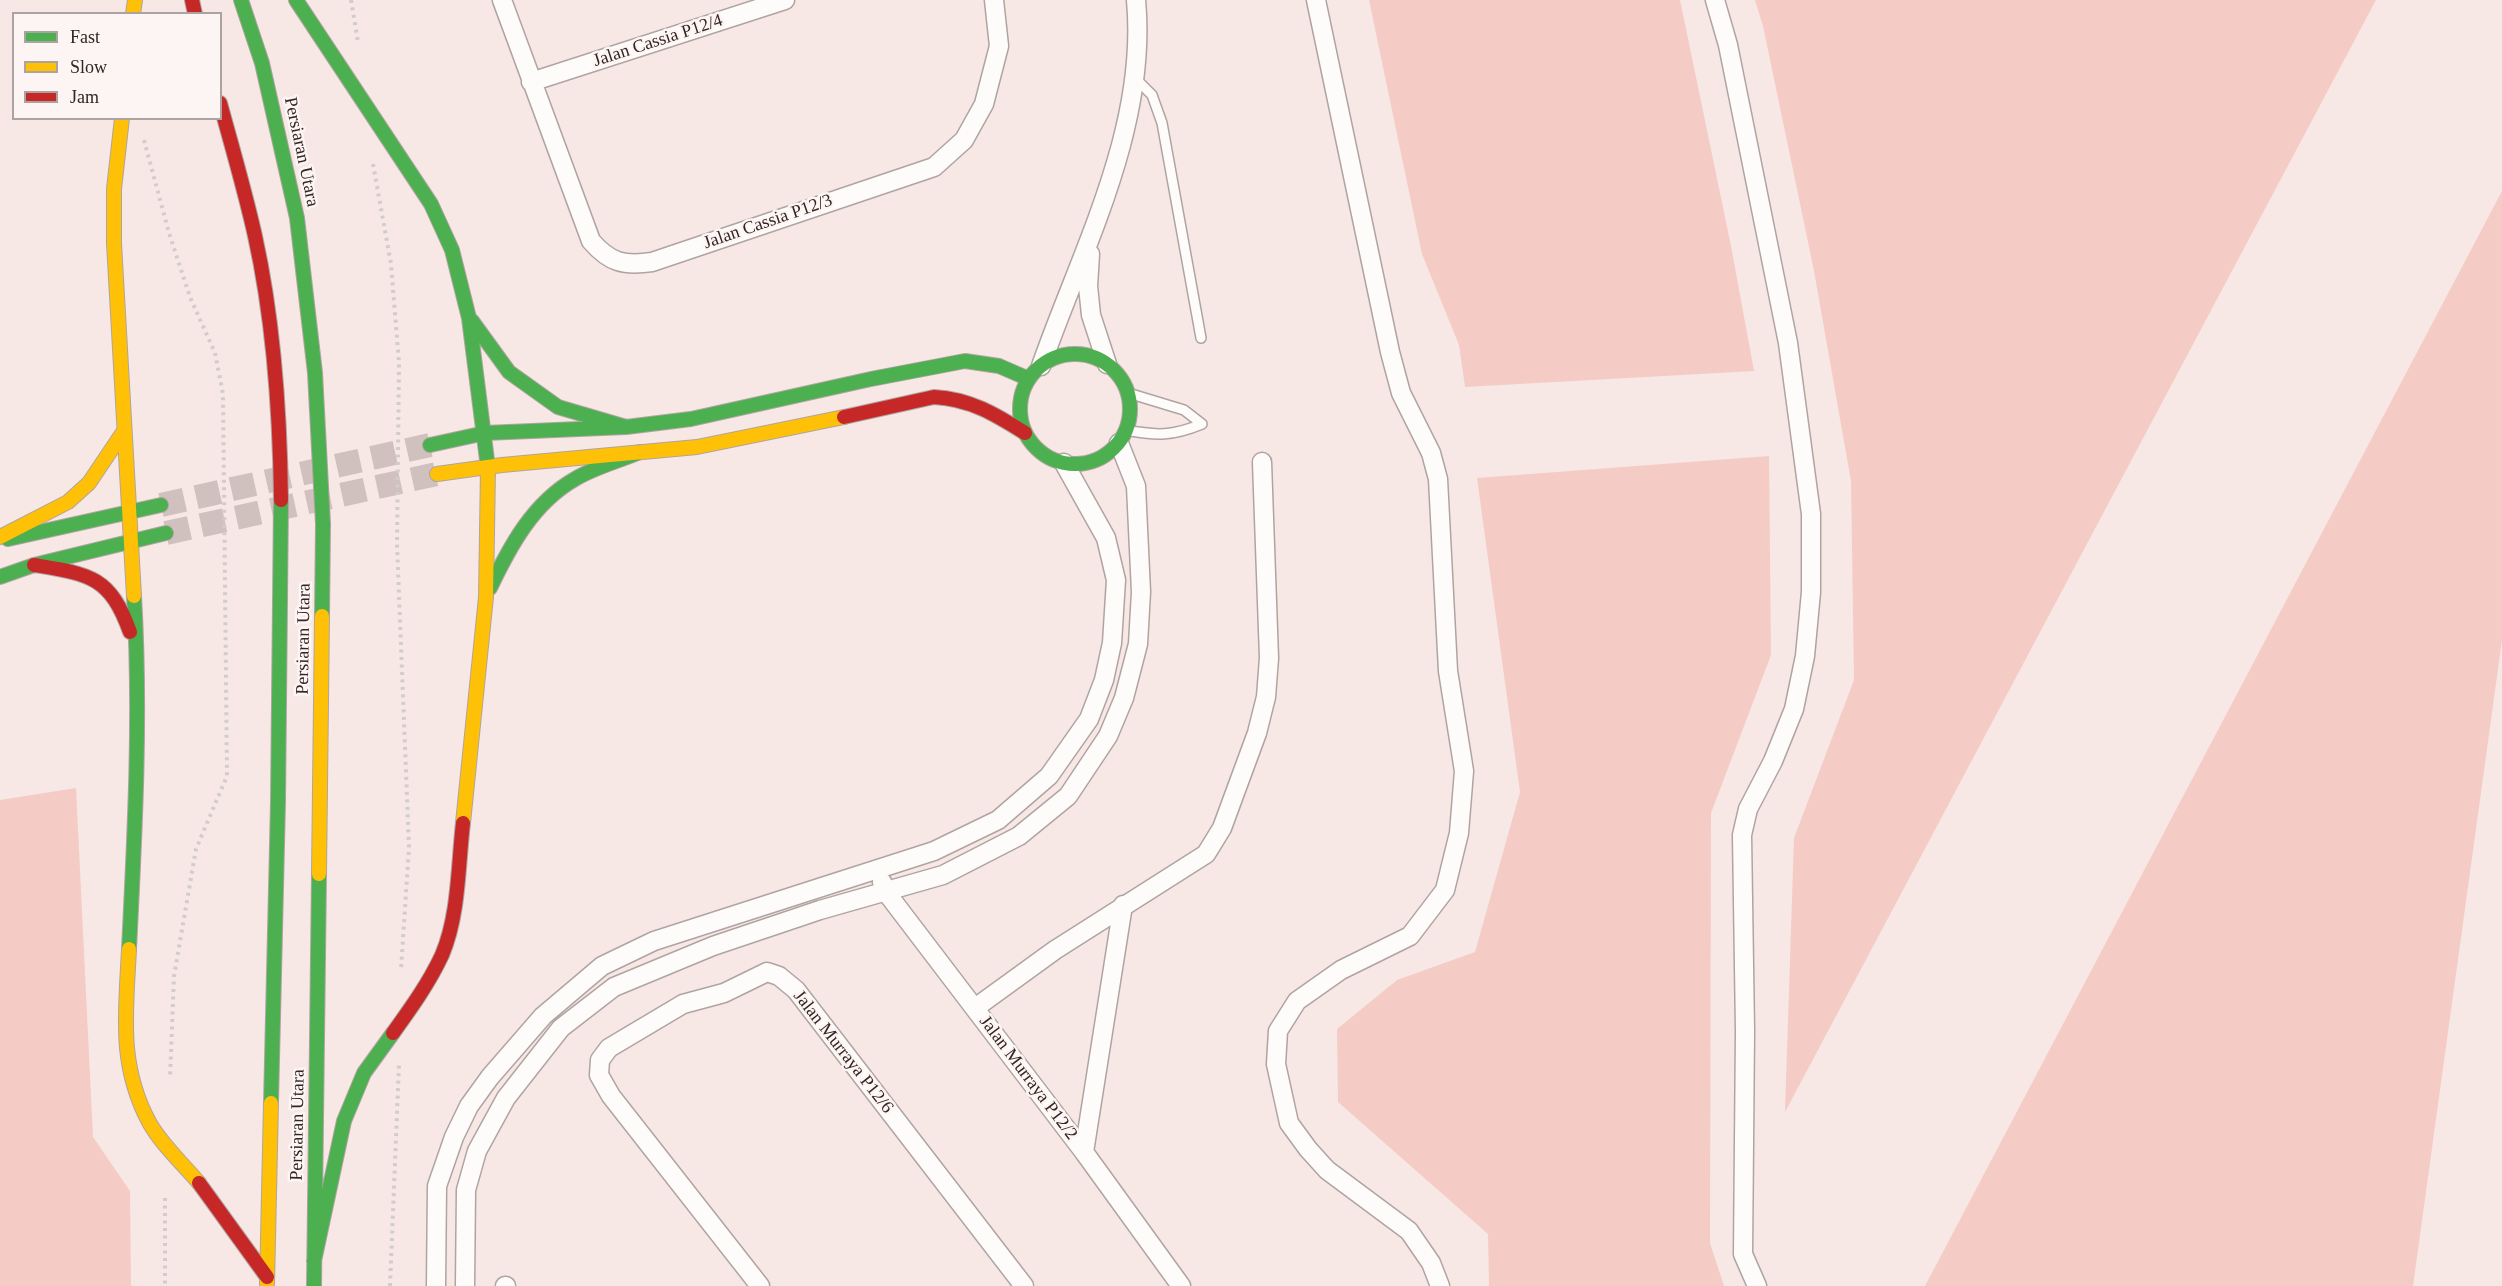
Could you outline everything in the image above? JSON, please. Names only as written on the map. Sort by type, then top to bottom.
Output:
[{"type":"main road","name":"Persiaran Utara","points":[[241,0],[262,63],[297,218],[315,373],[323,524],[314,1286]]},
{"type":"main road","points":[[296,0],[431,204],[452,250],[470,318],[488,465],[486,597],[453,916],[442,954],[421,994],[364,1073],[344,1121],[314,1261]]},
{"type":"main road","name":"Persiaran Utara","points":[[222,111],[255,237],[269,320],[280,426],[279,743],[267,1282]]},
{"type":"main road","points":[[122,120],[114,189],[114,243],[137,646],[136,806],[125,1043],[133,1088],[150,1124],[200,1185],[267,1282]]},
{"type":"main road","points":[[470,318],[509,372],[558,407],[626,427]]},
{"type":"main road","points":[[437,474],[488,465],[697,447],[934,397],[959,398],[980,405],[1025,433],[1041,453],[1064,463],[1079,465],[1107,454],[1123,436],[1130,412],[1128,393],[1120,376],[1107,364],[1080,354],[1060,357],[1035,373],[1020,405],[1025,433]]},
{"type":"main road","points":[[430,445],[485,433],[626,427],[691,419],[860,381],[965,361],[1035,373]]},
{"type":"main road","points":[[0,539],[68,502],[89,483],[124,431]]},
{"type":"main road","points":[[486,597],[510,544],[539,507],[575,479],[640,452]]},
{"type":"main road","points":[[0,539],[161,505]]},
{"type":"main road","points":[[0,577],[34,565],[166,532]]},
{"type":"main road","points":[[34,565],[82,574],[100,584],[115,598],[137,646]]},
{"type":"street","name":"Jalan Cassia P12/3","points":[[501,0],[591,241],[603,254],[619,262],[635,265],[652,262],[934,167],[964,140],[984,105],[999,46],[994,0]]},
{"type":"street","name":"Jalan Cassia P12/4","points":[[531,82],[784,0]]},
{"type":"street","points":[[1035,373],[1091,237],[1117,160],[1136,79],[1136,0]]},
{"type":"street","points":[[1316,0],[1390,352],[1401,393],[1431,453],[1438,479],[1448,671],[1464,771],[1459,833],[1445,890],[1410,936],[1341,970],[1297,1001],[1278,1031],[1276,1064],[1289,1123],[1308,1149],[1327,1170],[1409,1231],[1431,1263],[1440,1286]]},
{"type":"street","points":[[1714,0],[1728,45],[1788,344],[1811,514],[1811,592],[1803,667],[1794,709],[1773,761],[1748,809],[1742,835],[1745,1031],[1743,1254],[1757,1286]]},
{"type":"street","points":[[1091,237],[1088,286],[1091,315],[1107,364]]},
{"type":"street","points":[[465,1286],[466,1190],[477,1151],[506,1098],[561,1028],[614,987],[713,946],[820,910],[943,875],[1019,836],[1068,796],[1108,736],[1124,698],[1138,644],[1141,592],[1136,486],[1123,436]]},
{"type":"street","points":[[975,1008],[1122,905],[1206,854],[1222,828],[1257,733],[1266,697],[1269,658],[1262,462]]},
{"type":"street","points":[[436,1286],[437,1185],[454,1137],[469,1106],[490,1077],[543,1016],[602,966],[654,941],[934,851],[998,820],[1049,776],[1089,719],[1104,680],[1112,643],[1116,580],[1106,538],[1064,463]]},
{"type":"street","name":"Jalan Murraya P12/2","points":[[877,869],[886,892],[1084,1152],[1173,1283]]},
{"type":"street","points":[[1084,1152],[1122,905]]},
{"type":"street","name":"Jalan Murraya P12/6","points":[[760,1286],[611,1096],[599,1075],[600,1060],[609,1048],[683,1004],[724,993],[768,972],[779,976],[796,990],[1024,1286]]},
{"type":"lane","points":[[1136,79],[1152,95],[1162,123],[1201,338]]},
{"type":"lane","points":[[1123,436],[1157,436],[1182,432],[1202,424],[1184,410],[1128,393]]},
{"type":"path","points":[[351,0],[358,42]]},
{"type":"path","points":[[142,129],[169,233],[190,297],[215,352],[223,394],[227,776],[196,849],[174,976],[170,1078]]},
{"type":"path","points":[[373,164],[391,264],[399,363],[397,544],[409,847],[401,970]]},
{"type":"path","points":[[390,1286],[399,1064]]},
{"type":"path","points":[[165,1198],[165,1286]]},
{"type":"shaded area","points":[[1369,0],[1680,0],[1731,246],[1754,371],[1465,387],[1459,345],[1422,254]]},
{"type":"shaded area","points":[[1755,0],[2376,0],[1785,1112],[1794,838],[1854,680],[1851,481],[1814,271],[1763,26]]},
{"type":"shaded area","points":[[2502,191],[2502,640],[2413,1286],[1925,1286]]},
{"type":"shaded area","points":[[1769,456],[1771,655],[1711,813],[1710,1243],[1724,1286],[1489,1286],[1488,1234],[1338,1102],[1337,1029],[1397,980],[1475,952],[1520,792],[1477,478]]},
{"type":"shaded area","points":[[76,788],[93,1137],[130,1191],[131,1286],[0,1286],[0,800]]},
{"type":"tunnel","points":[[161,505],[430,445]]},
{"type":"tunnel","points":[[166,533],[437,474]]},
{"type":"traffic: fast","points":[[241,0],[262,63],[297,218],[315,373],[323,524],[322,616]]},
{"type":"traffic: fast","points":[[296,0],[431,204],[452,250],[469,318],[488,468]]},
{"type":"traffic: fast","points":[[472,321],[509,372],[558,407],[626,427]]},
{"type":"traffic: fast","points":[[1075,354],[1096,358],[1114,370],[1126,388],[1130,409],[1126,430],[1114,448],[1096,460],[1075,464],[1054,460],[1036,448],[1024,430],[1020,409],[1024,388],[1036,370],[1054,358],[1075,354]]},
{"type":"traffic: fast","points":[[430,445],[485,433],[626,427],[691,419],[871,379],[965,361],[999,366],[1029,379]]},
{"type":"traffic: fast","points":[[490,588],[524,527],[547,500],[575,479],[640,452]]},
{"type":"traffic: fast","points":[[271,1103],[278,802],[281,500]]},
{"type":"traffic: fast","points":[[8,539],[161,505]]},
{"type":"traffic: fast","points":[[0,577],[34,565],[166,533]]},
{"type":"traffic: fast","points":[[129,949],[137,728],[134,596]]},
{"type":"traffic: fast","points":[[314,1286],[319,874]]},
{"type":"traffic: fast","points":[[314,1261],[344,1121],[364,1073],[393,1033]]},
{"type":"traffic: slow","points":[[133,12],[135,0]]},
{"type":"traffic: slow","points":[[122,120],[114,189],[114,243],[134,596]]},
{"type":"traffic: slow","points":[[437,474],[502,465],[697,447],[844,417]]},
{"type":"traffic: slow","points":[[0,537],[68,502],[89,483],[124,431]]},
{"type":"traffic: slow","points":[[463,823],[486,597],[488,468]]},
{"type":"traffic: slow","points":[[319,874],[322,616]]},
{"type":"traffic: slow","points":[[129,949],[126,1037],[132,1079],[139,1100],[154,1130],[199,1183]]},
{"type":"traffic: slow","points":[[267,1284],[271,1103]]},
{"type":"traffic: jam","points":[[192,0],[195,12]]},
{"type":"traffic: jam","points":[[222,110],[251,219],[267,301],[277,400],[281,500]]},
{"type":"traffic: jam","points":[[844,417],[934,397],[947,398],[971,404],[1025,433]]},
{"type":"traffic: jam","points":[[34,565],[69,571],[95,581],[114,599],[130,632]]},
{"type":"traffic: jam","points":[[393,1033],[431,975],[448,940],[455,907],[463,823]]},
{"type":"traffic: jam","points":[[199,1183],[267,1277]]}]
